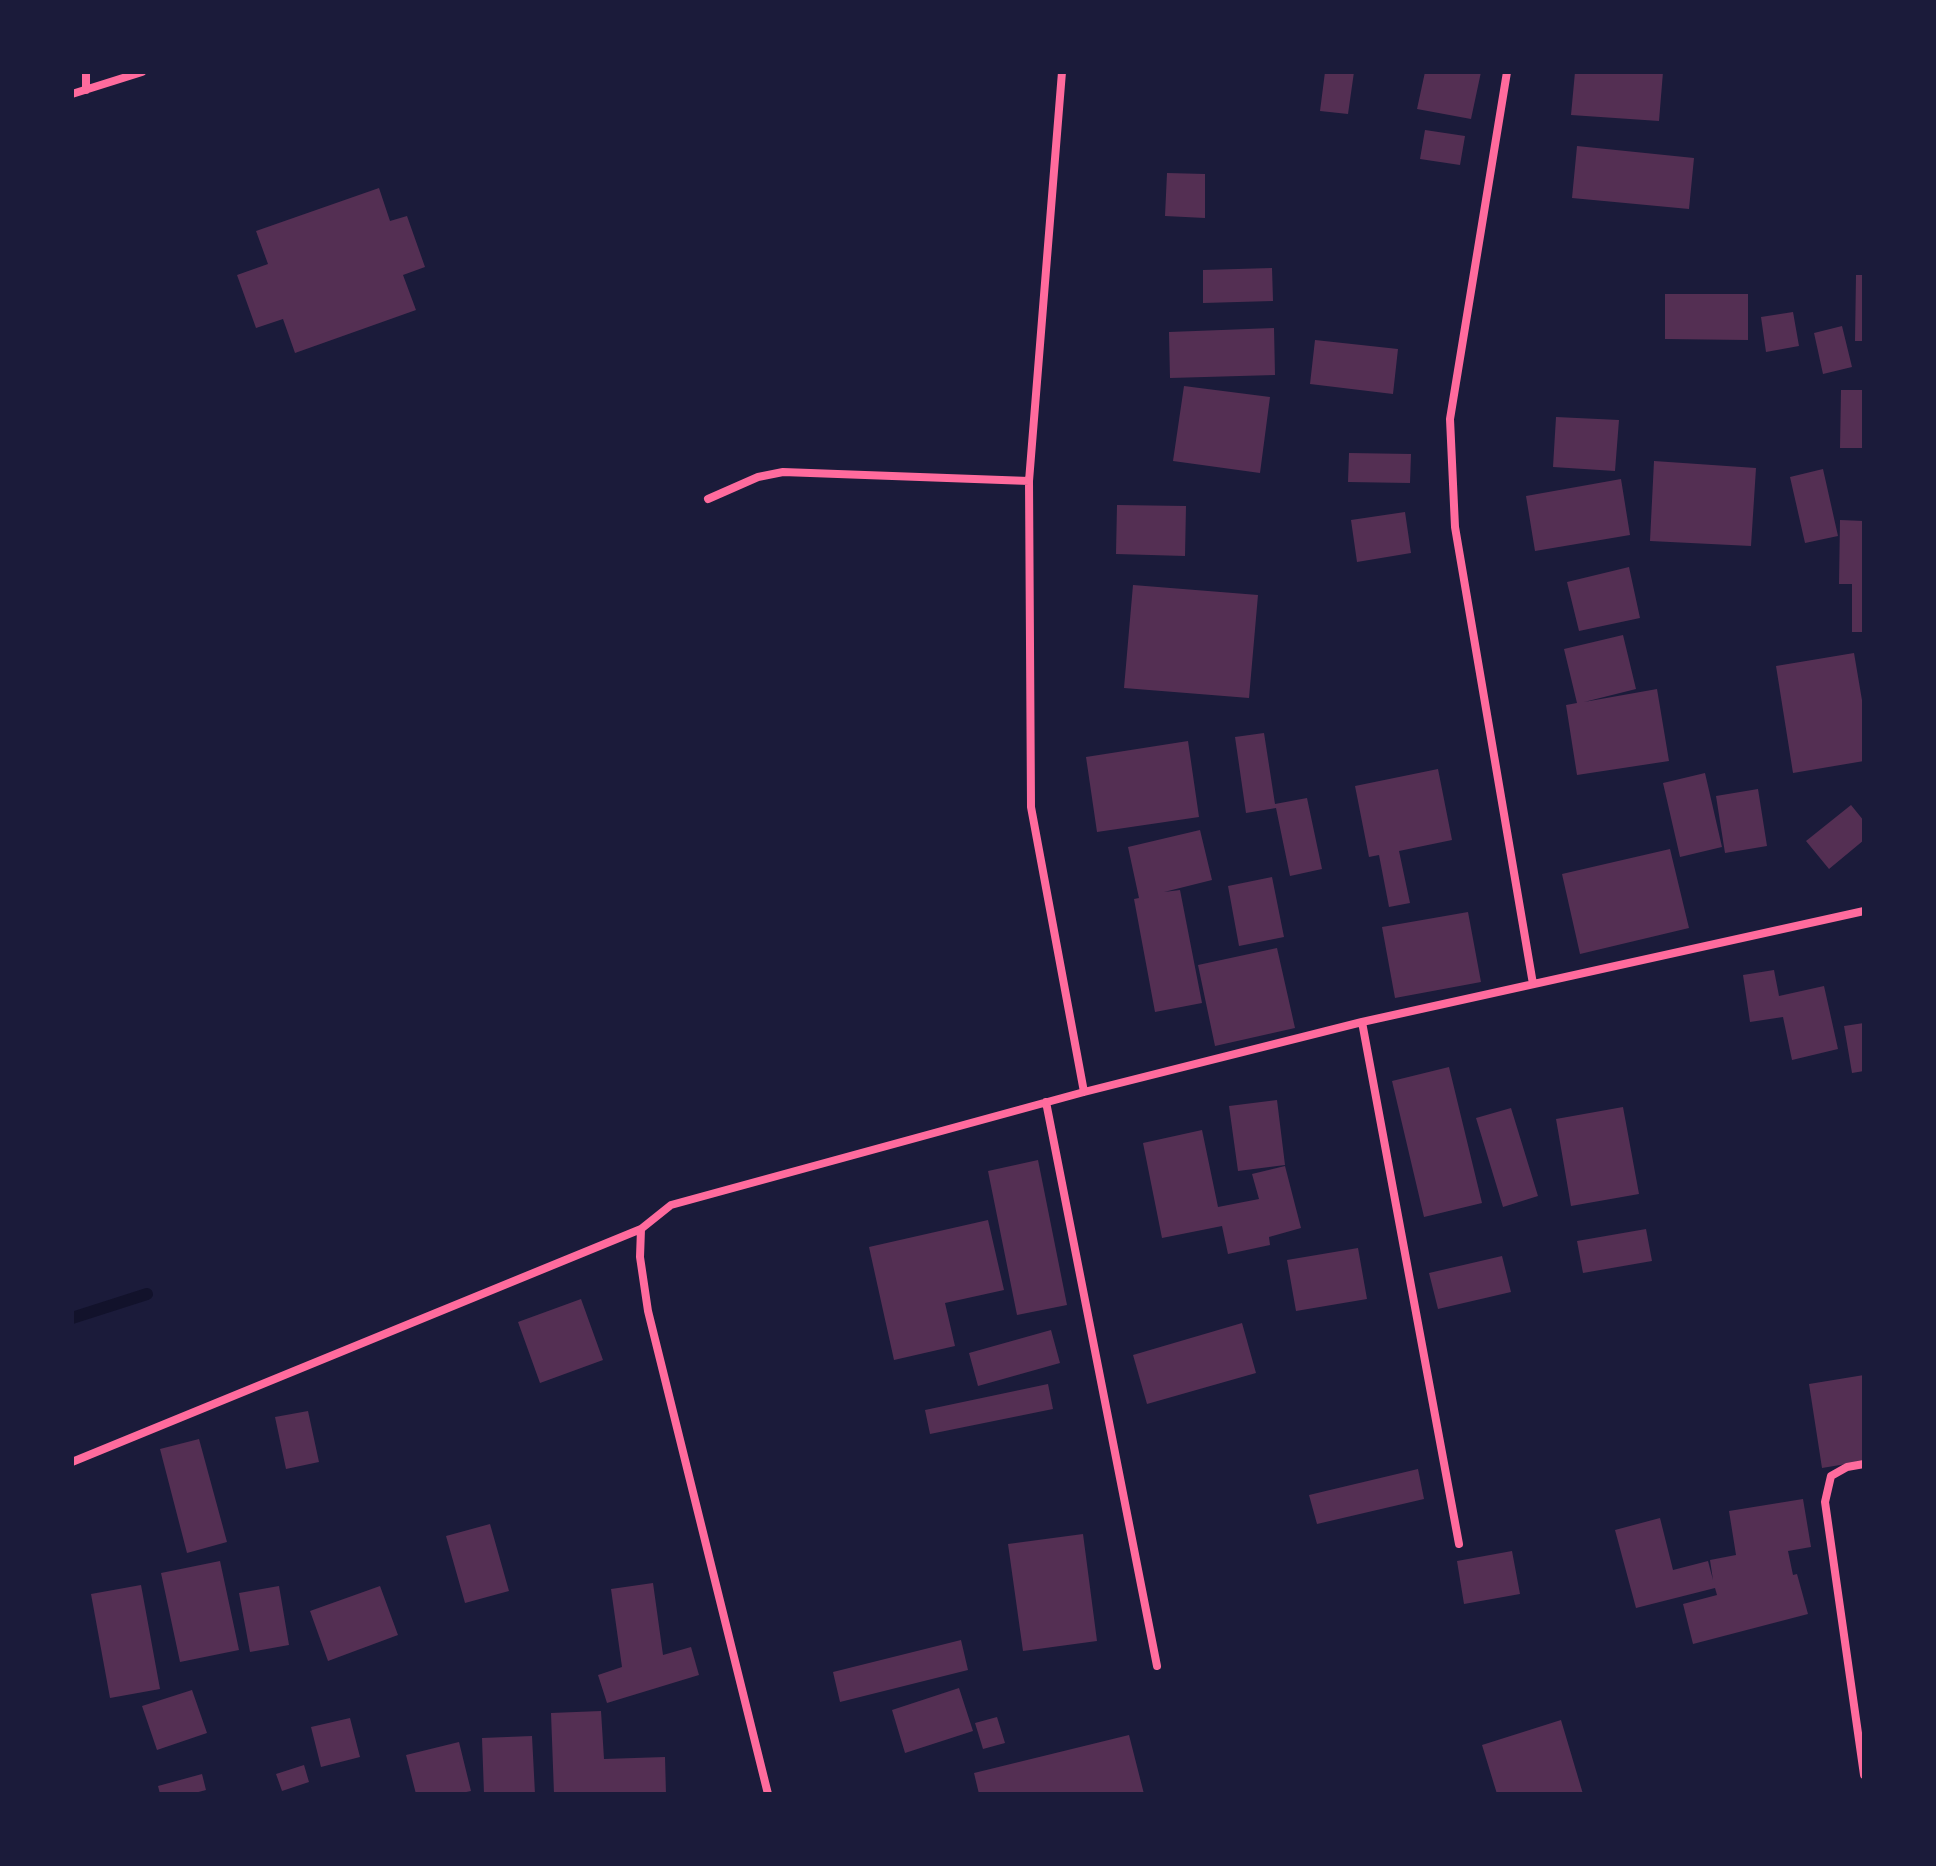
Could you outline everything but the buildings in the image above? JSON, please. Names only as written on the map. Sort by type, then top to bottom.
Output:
[{"type":"street","points":[[86,72],[86,90]]},
{"type":"street","points":[[72,94],[142,72]]},
{"type":"street","points":[[1062,72],[1029,481],[1031,807],[1084,1092]]},
{"type":"street","points":[[1507,72],[1450,419],[1455,527],[1533,984]]},
{"type":"street","points":[[708,499],[758,477],[783,472],[1029,481]]},
{"type":"street","points":[[72,1462],[641,1229],[671,1205],[1046,1102],[1362,1022],[1864,911]]},
{"type":"street","points":[[1362,1022],[1459,1544]]},
{"type":"street","points":[[1046,1102],[1157,1666]]},
{"type":"street","points":[[641,1229],[640,1257],[648,1311],[768,1794]]},
{"type":"street","points":[[1864,1464],[1847,1467],[1831,1476],[1825,1502],[1864,1775]]},
{"type":"waterway","points":[[72,1318],[147,1294]]}]
